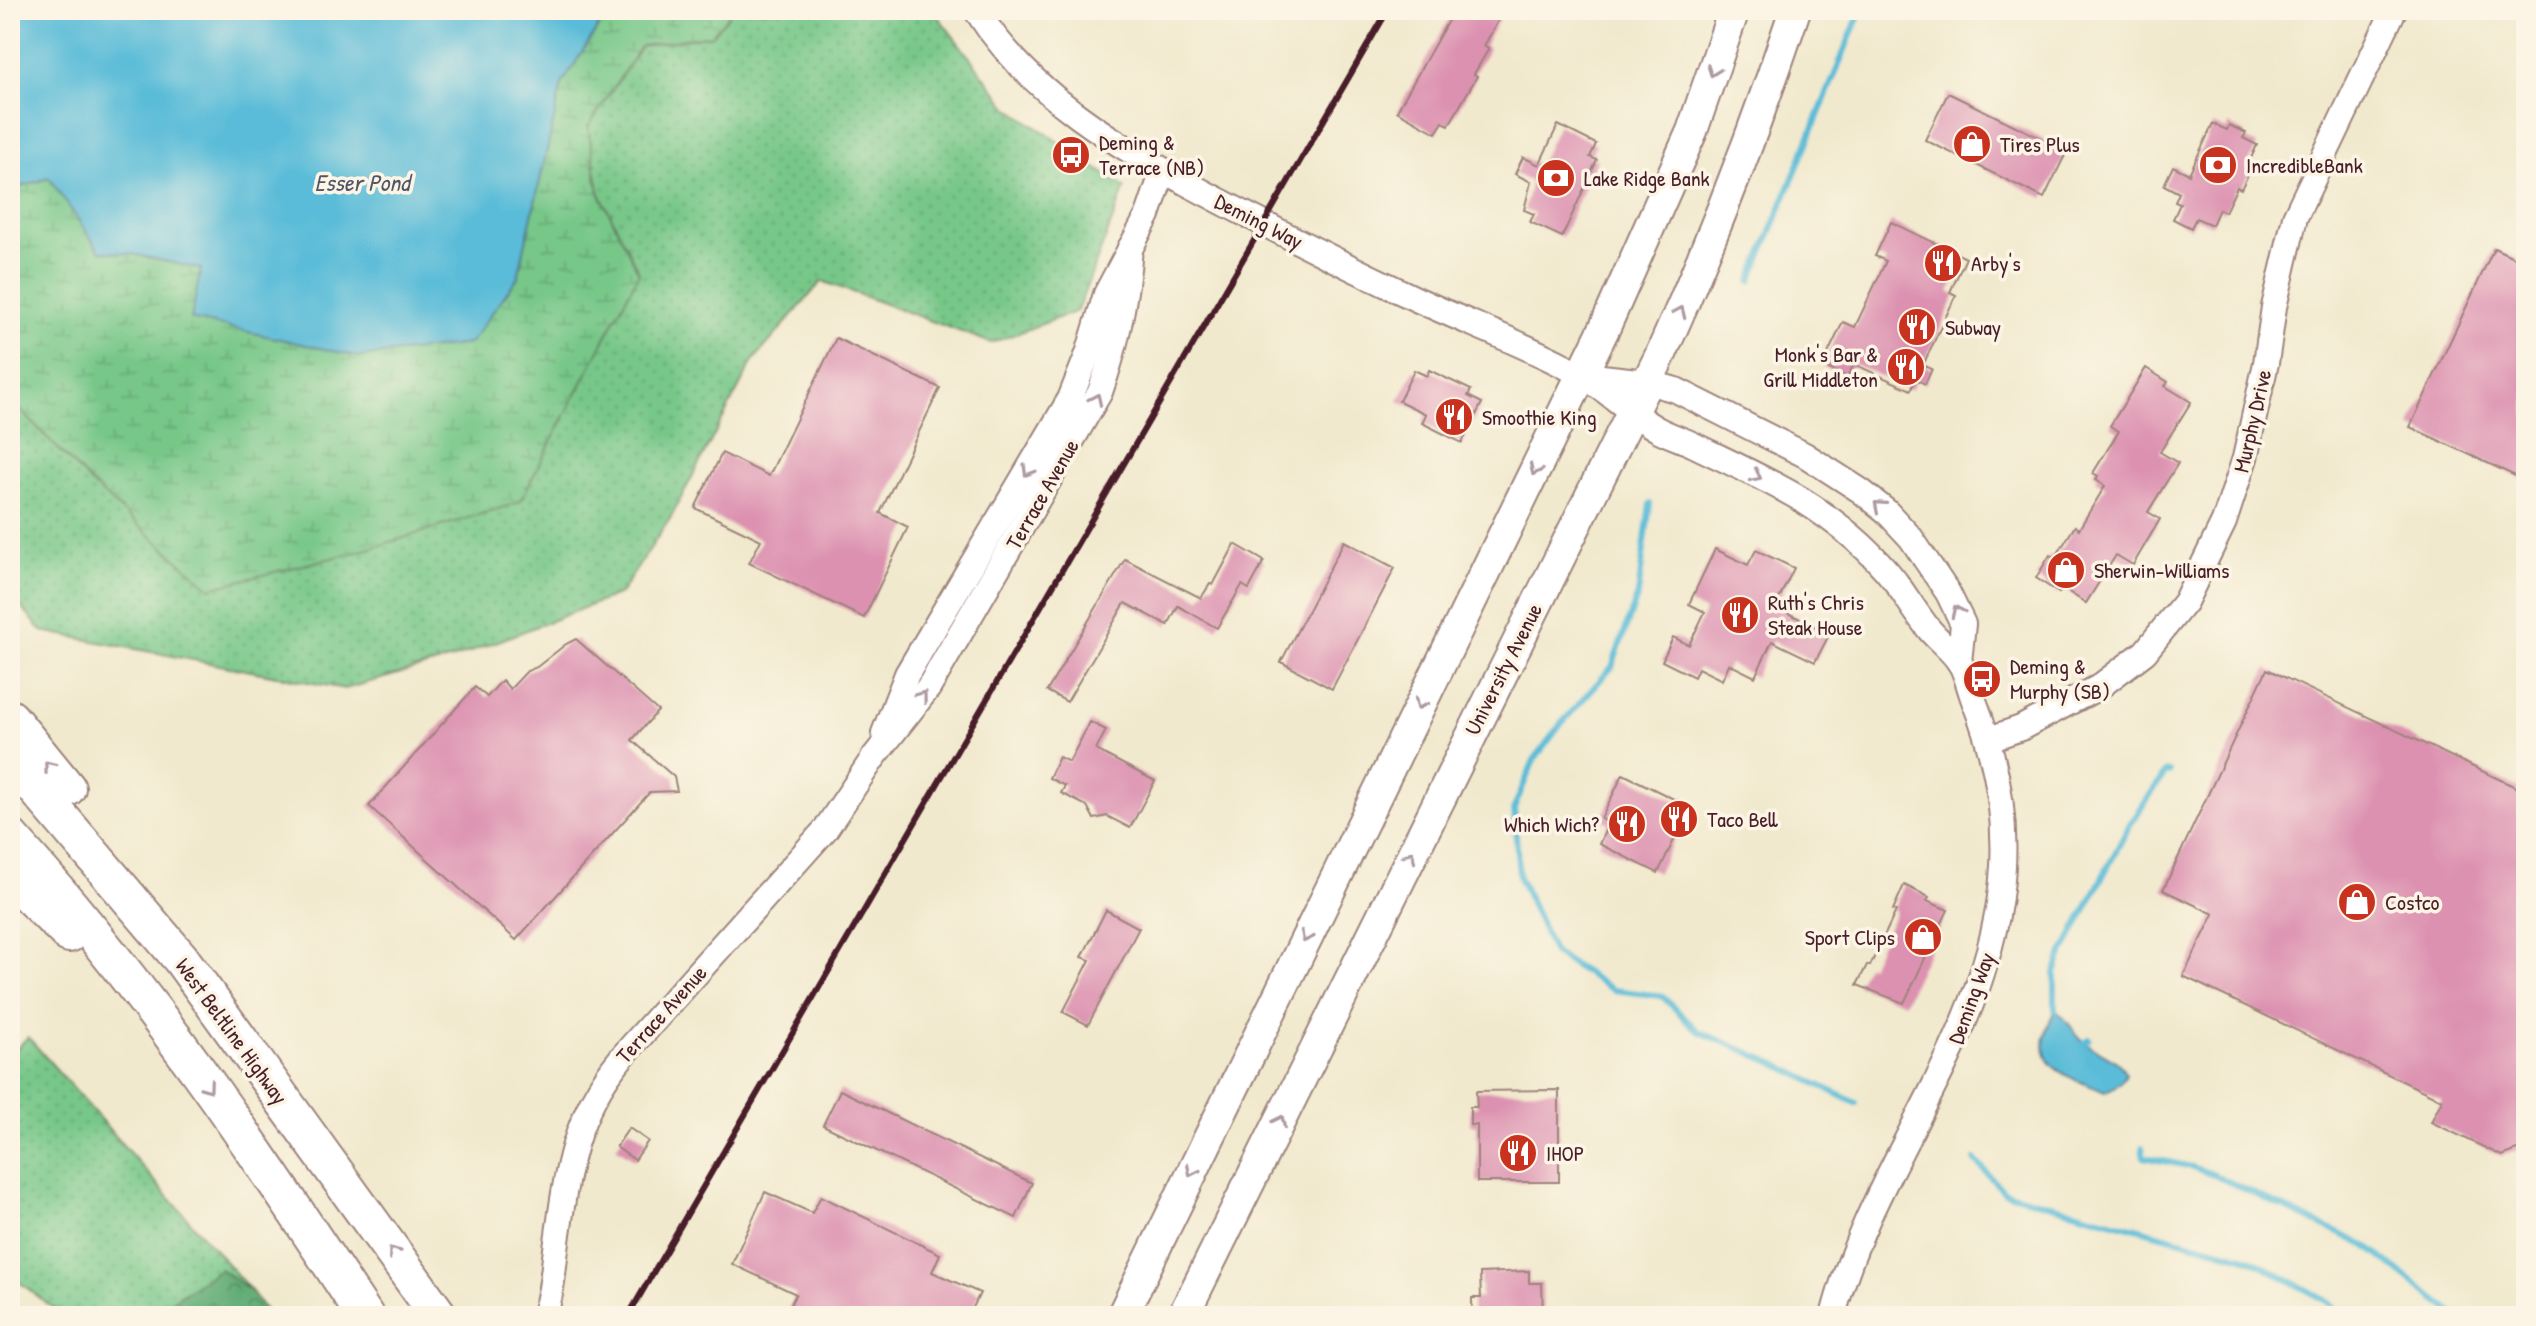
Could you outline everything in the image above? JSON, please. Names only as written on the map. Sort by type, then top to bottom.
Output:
[{"type":"highway","points":[[10,718],[105,834],[133,903]]},
{"type":"highway","name":"West Beltline Highway","points":[[10,758],[181,959],[439,1316]]},
{"type":"highway","points":[[10,837],[96,935],[162,1024],[278,1183],[365,1316]]},
{"type":"highway","points":[[10,877],[162,1024]]},
{"type":"main road","points":[[1122,1316],[1605,327],[1692,131],[1734,10]]},
{"type":"main road","name":"University Avenue","points":[[1183,1316],[1647,382],[1698,271],[1767,95],[1795,10]]},
{"type":"street","name":"Deming Way","points":[[976,10],[1009,55],[1040,86],[1072,114],[1110,140],[1264,225],[1581,375],[1656,429],[1775,485],[1833,522],[1869,552],[1931,632],[1959,662],[1989,739],[2002,824],[2003,864],[1999,907],[1986,964],[1971,1007],[1946,1065],[1851,1258],[1833,1316]]},
{"type":"street","name":"Murphy Drive","points":[[1989,739],[2021,728],[2099,687],[2145,652],[2185,602],[2224,522],[2245,458],[2295,217],[2394,10]]},
{"type":"street","name":"Terrace Avenue","points":[[544,1316],[553,1282],[567,1169],[582,1120],[594,1095],[621,1058],[825,830],[874,757],[929,687],[1100,392],[1111,363],[1126,299],[1130,248],[1148,215],[1163,171]]},
{"type":"street","name":"Deming Way","points":[[1581,375],[1647,382],[1676,390],[1805,455],[1886,511],[1911,538],[1948,593],[1963,624],[1959,662]]},
{"type":"green space","points":[[10,10],[733,10],[712,35],[641,46],[588,127],[599,192],[639,273],[520,502],[368,549],[210,588],[96,488],[10,399]]},
{"type":"green space","points":[[733,10],[933,10],[1008,107],[1125,188],[1077,311],[991,343],[822,281],[753,361],[671,517],[620,594],[452,659],[345,689],[42,631],[10,594],[10,399],[96,488],[639,273],[599,192],[588,127],[641,46],[712,35]]},
{"type":"green space","points":[[28,1037],[252,1292],[220,1269],[166,1305],[163,1316],[64,1316],[10,1275],[10,1055]]},
{"type":"green space","points":[[220,1269],[252,1292],[269,1316],[163,1316],[166,1305]]},
{"type":"water","name":"Esser Pond","points":[[10,10],[609,10],[562,84],[518,277],[469,344],[359,357],[191,319],[201,269],[132,254],[100,251],[49,178],[10,190]]},
{"type":"water","points":[[2055,1010],[2081,1039],[2119,1064],[2126,1074],[2121,1083],[2105,1092],[2074,1079],[2052,1065],[2046,1056],[2044,1044]]},
{"type":"building","points":[[1454,10],[1504,10],[1484,46],[1489,48],[1474,74],[1477,76],[1449,125],[1443,122],[1436,133],[1397,111]]},
{"type":"building","points":[[1948,93],[2067,151],[2044,198],[1925,140]]},
{"type":"building","points":[[2213,124],[2227,130],[2229,125],[2246,133],[2243,138],[2257,145],[2246,169],[2250,171],[2241,189],[2237,187],[2225,212],[2219,209],[2212,225],[2196,218],[2191,228],[2173,219],[2180,204],[2175,202],[2179,193],[2164,185],[2173,166],[2189,174]]},
{"type":"building","name":"Lake Ridge Bank","points":[[1558,125],[1596,144],[1590,157],[1597,160],[1562,237],[1530,222],[1534,214],[1524,210],[1531,182],[1515,174],[1523,157],[1539,165]]},
{"type":"building","points":[[1891,222],[1966,258],[1950,292],[1956,295],[1923,365],[1932,369],[1925,384],[1916,379],[1911,390],[1854,364],[1847,377],[1822,366],[1843,322],[1855,327],[1886,261],[1875,256]]},
{"type":"building","points":[[2494,248],[2526,263],[2526,481],[2410,427]]},
{"type":"building","points":[[836,338],[940,388],[880,513],[908,527],[864,618],[749,563],[761,540],[695,508],[722,453],[769,476]]},
{"type":"building","points":[[2146,368],[2168,382],[2165,386],[2191,402],[2160,452],[2178,463],[2148,512],[2160,519],[2133,565],[2116,555],[2086,603],[2062,588],[2059,593],[2036,578],[2050,555],[2055,558],[2075,526],[2079,529],[2105,486],[2096,480],[2098,476],[2093,473],[2119,431],[2110,426]]},
{"type":"building","points":[[1414,370],[1427,376],[1429,370],[1471,390],[1468,396],[1482,403],[1462,443],[1422,423],[1426,414],[1399,401]]},
{"type":"building","points":[[1344,541],[1395,568],[1332,689],[1281,662]]},
{"type":"building","points":[[1235,544],[1264,561],[1249,589],[1242,585],[1217,628],[1178,606],[1168,625],[1125,603],[1067,702],[1047,691],[1125,559],[1201,598],[1210,584],[1213,585]]},
{"type":"building","name":"Ruth's Chris Steak House","points":[[1715,549],[1748,565],[1756,550],[1794,568],[1775,607],[1830,633],[1815,662],[1772,641],[1755,677],[1729,664],[1722,680],[1698,668],[1694,677],[1662,661],[1673,637],[1689,645],[1705,612],[1689,604]]},
{"type":"building","points":[[576,639],[658,711],[632,740],[674,777],[677,791],[650,792],[516,940],[369,806],[475,687],[487,697],[502,680],[510,689],[527,671]]},
{"type":"building","name":"Costco","points":[[2267,669],[2526,792],[2526,1147],[2502,1156],[2431,1122],[2442,1100],[2183,976],[2214,914],[2163,890]]},
{"type":"building","points":[[1090,722],[1106,730],[1096,750],[1155,781],[1130,828],[1107,816],[1094,819],[1087,806],[1061,793],[1065,786],[1049,778],[1059,757],[1069,762]]},
{"type":"building","points":[[1623,774],[1690,807],[1658,873],[1599,844],[1609,823],[1601,819]]},
{"type":"building","points":[[1904,885],[1929,897],[1927,901],[1948,910],[1904,1003],[1857,985],[1867,965],[1870,966],[1896,911],[1893,910]]},
{"type":"building","points":[[1106,910],[1139,928],[1088,1025],[1063,1012],[1090,960],[1082,957]]},
{"type":"building","points":[[840,1090],[1032,1183],[1016,1218],[823,1125]]},
{"type":"building","name":"IHOP","points":[[1559,1090],[1559,1182],[1477,1182],[1477,1125],[1470,1125],[1470,1107],[1477,1107],[1476,1091]]},
{"type":"building","points":[[629,1128],[648,1141],[635,1160],[616,1147]]},
{"type":"building","points":[[765,1192],[812,1213],[821,1196],[940,1254],[932,1272],[980,1293],[969,1316],[784,1316],[796,1294],[732,1264]]},
{"type":"building","points":[[1529,1271],[1529,1283],[1542,1283],[1543,1316],[1472,1316],[1472,1298],[1481,1298],[1480,1273]]},
{"type":"waterway","points":[[1751,281],[1861,10]]},
{"type":"waterway","points":[[1650,504],[1638,594],[1612,667],[1561,724],[1534,760],[1514,808],[1519,877],[1554,953],[1613,990],[1662,996],[1698,1031],[1856,1103]]},
{"type":"waterway","points":[[2055,1010],[2055,973],[2061,957],[2129,826],[2165,773],[2169,772]]},
{"type":"waterway","points":[[2085,1043],[2089,1039]]},
{"type":"waterway","points":[[2142,1148],[2144,1157],[2210,1173],[2366,1246],[2457,1316]]},
{"type":"waterway","points":[[1975,1160],[2004,1192],[2250,1259],[2325,1300],[2345,1316]]},
{"type":"railway","points":[[628,1316],[1388,10]]},
{"type":"place","name":"Tires Plus","points":[[1972,144]]},
{"type":"place","name":"Deming & Terrace (NB)","points":[[1071,155]]},
{"type":"place","name":"IncredibleBank","points":[[2218,165]]},
{"type":"place","name":"Lake Ridge Bank","points":[[1556,178]]},
{"type":"place","name":"Arby's","points":[[1943,263]]},
{"type":"place","name":"Subway","points":[[1917,327]]},
{"type":"place","name":"Monk's Bar & Grill Middleton","points":[[1906,367]]},
{"type":"place","name":"Smoothie King","points":[[1454,417]]},
{"type":"place","name":"Sherwin-Williams","points":[[2066,570]]},
{"type":"place","name":"Ruth's Chris Steak House","points":[[1740,615]]},
{"type":"place","name":"Deming & Murphy (SB)","points":[[1982,679]]},
{"type":"place","name":"Taco Bell","points":[[1679,819]]},
{"type":"place","name":"Which Wich?","points":[[1627,824]]},
{"type":"place","name":"Costco","points":[[2357,902]]},
{"type":"place","name":"Sport Clips","points":[[1923,937]]},
{"type":"place","name":"IHOP","points":[[1518,1153]]}]
